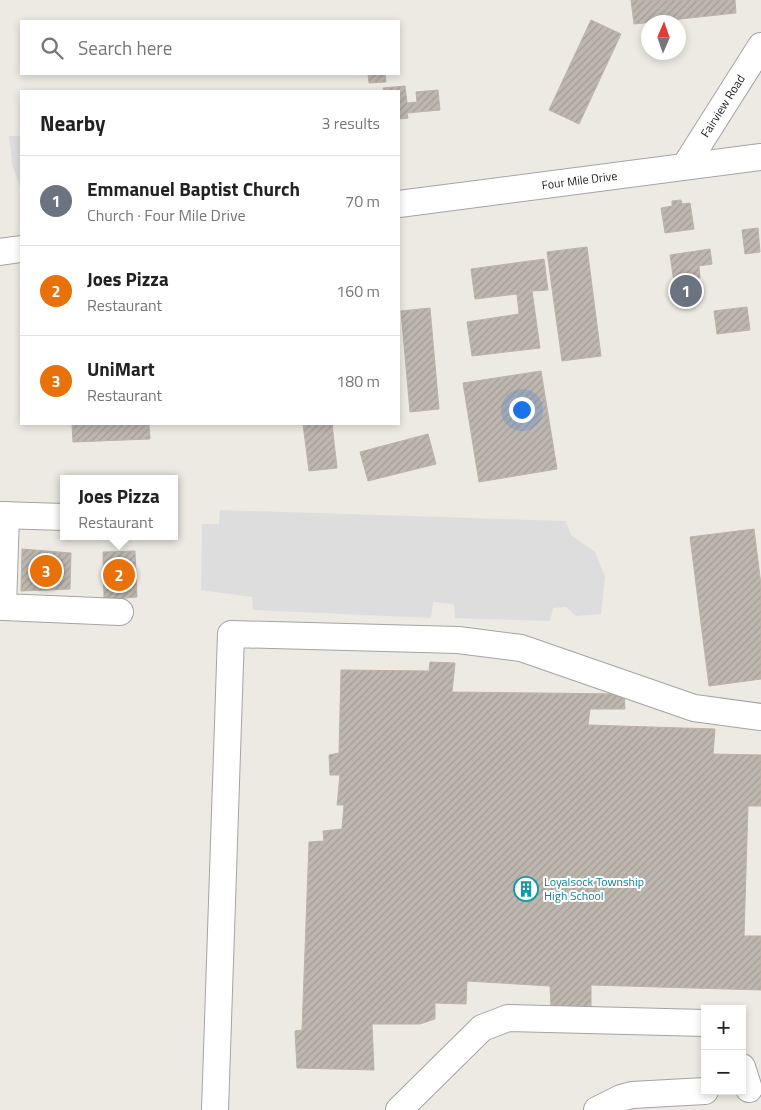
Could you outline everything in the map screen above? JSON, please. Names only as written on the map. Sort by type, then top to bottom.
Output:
[{"type":"street","name":"Fairview Road","points":[[685,166],[761,46]]},
{"type":"street","name":"Four Mile Drive","points":[[400,204],[761,157]]},
{"type":"street","points":[[0,252],[20,249]]},
{"type":"street","points":[[60,517],[3,515],[1,607],[120,612]]},
{"type":"street","points":[[215,1110],[231,634],[458,640],[520,648],[694,708],[761,717]]},
{"type":"street","points":[[399,1110],[482,1028],[508,1018],[701,1023]]},
{"type":"street","points":[[601,1109],[621,1098],[632,1095],[701,1091]]},
{"type":"shaded area","points":[[9,136],[20,136],[20,187],[12,164]]},
{"type":"shaded area","points":[[220,510],[566,521],[571,535],[595,552],[605,577],[601,614],[576,616],[566,607],[553,608],[550,621],[455,618],[454,604],[433,602],[431,618],[253,610],[252,597],[201,590],[202,524],[219,524]]},
{"type":"building","points":[[631,0],[735,0],[736,13],[686,18],[686,15],[641,15],[641,23],[634,24]]},
{"type":"building","points":[[591,20],[621,34],[579,124],[549,110]]},
{"type":"building","points":[[368,75],[385,75],[386,82],[369,83]]},
{"type":"building","points":[[405,86],[407,103],[417,102],[416,92],[438,90],[440,110],[407,113],[408,118],[400,119],[400,90],[384,90],[383,88]]},
{"type":"building","points":[[681,200],[682,204],[690,203],[694,229],[665,233],[661,208],[672,206],[672,201]]},
{"type":"building","points":[[758,228],[760,252],[745,254],[742,230]]},
{"type":"building","points":[[587,247],[601,356],[562,361],[547,252]]},
{"type":"building","points":[[710,249],[712,264],[699,266],[700,278],[674,282],[670,255]]},
{"type":"building","points":[[544,259],[548,290],[532,291],[540,348],[472,356],[467,322],[519,314],[517,294],[475,299],[471,269]]},
{"type":"building","points":[[747,307],[750,330],[717,334],[714,311]]},
{"type":"building","points":[[430,308],[439,409],[410,412],[401,311]]},
{"type":"building","points":[[541,371],[557,469],[479,482],[463,383]]},
{"type":"building","points":[[72,425],[149,425],[150,439],[73,442]]},
{"type":"building","points":[[303,425],[332,425],[337,468],[309,471]]},
{"type":"building","points":[[428,434],[436,464],[368,481],[360,452]]},
{"type":"building","points":[[754,529],[761,585],[761,679],[709,686],[690,537]]},
{"type":"building","points":[[22,549],[71,553],[70,589],[21,591]]},
{"type":"building","points":[[135,551],[137,597],[104,600],[103,552]]},
{"type":"building","name":"Loyalsock Township High School","points":[[430,662],[455,663],[452,692],[624,694],[625,709],[590,709],[588,725],[715,729],[713,754],[761,755],[761,806],[748,806],[744,936],[761,936],[761,990],[591,985],[591,1007],[551,1007],[550,986],[467,981],[466,1004],[435,1003],[435,1019],[420,1024],[372,1024],[374,1070],[297,1068],[295,1031],[302,1030],[309,842],[324,841],[323,831],[342,829],[344,805],[337,805],[340,775],[330,775],[329,755],[339,753],[341,670],[429,671]]},
{"type":"place","name":"Emmanuel Baptist Church","points":[[686,291]]},
{"type":"place","name":"UniMart","points":[[46,571]]},
{"type":"place","name":"Joes Pizza","points":[[119,575]]},
{"type":"place","name":"Loyalsock Township High School","points":[[526,889]]}]
